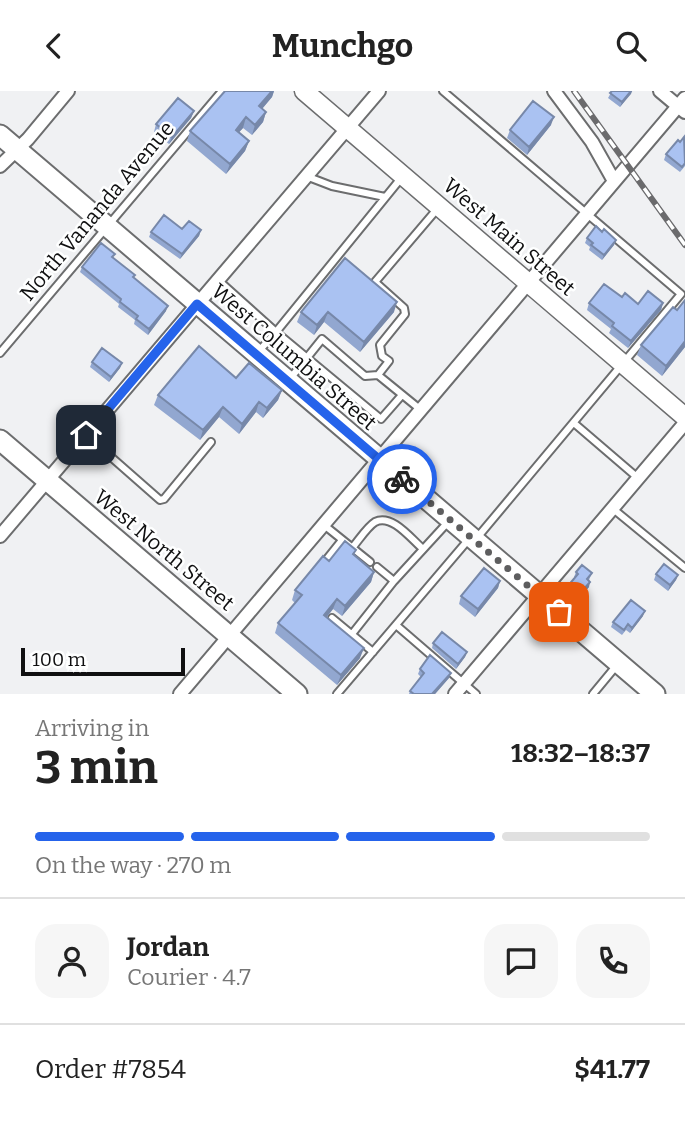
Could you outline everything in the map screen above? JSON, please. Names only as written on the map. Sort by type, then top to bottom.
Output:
[{"type":"main road","name":"West Columbia Street","points":[[0,135],[655,694]]},
{"type":"main road","name":"West North Street","points":[[0,440],[298,694]]},
{"type":"street","points":[[0,166],[68,91]]},
{"type":"street","name":"West Main Street","points":[[304,91],[685,417]]},
{"type":"street","points":[[0,536],[379,91]]},
{"type":"street","points":[[554,91],[592,142],[614,181]]},
{"type":"street","points":[[180,694],[614,181],[683,105],[660,91]]},
{"type":"street","points":[[455,694],[685,423]]},
{"type":"lane","name":"North Vananda Avenue","points":[[0,352],[222,91]]},
{"type":"lane","points":[[337,694],[575,423],[681,294],[443,91]]},
{"type":"lane","points":[[306,176],[385,197]]},
{"type":"lane","points":[[256,355],[403,176]]},
{"type":"lane","points":[[378,375],[389,361],[382,356],[380,345],[405,314],[404,309],[375,282],[439,207]]},
{"type":"lane","points":[[218,280],[381,419],[401,395]]},
{"type":"lane","points":[[288,382],[322,339],[365,376],[378,375],[421,410]]},
{"type":"lane","points":[[575,423],[638,478]]},
{"type":"lane","points":[[86,435],[160,500],[164,499],[211,442]]},
{"type":"lane","points":[[612,508],[685,568]]},
{"type":"lane","points":[[352,548],[374,522],[383,520],[392,522],[423,549]]},
{"type":"lane","points":[[352,634],[394,581],[450,520]]},
{"type":"lane","points":[[324,525],[370,562]]},
{"type":"lane","points":[[326,560],[342,540]]},
{"type":"lane","points":[[377,567],[394,581]]},
{"type":"lane","points":[[332,618],[373,652]]},
{"type":"lane","points":[[396,625],[476,694]]},
{"type":"lane","points":[[593,694],[618,663]]},
{"type":"building","points":[[225,91],[272,91],[259,106],[266,112],[255,125],[246,117],[236,130],[249,141],[230,164],[190,131]]},
{"type":"building","points":[[631,91],[622,102],[610,93]]},
{"type":"building","points":[[178,98],[194,111],[172,137],[156,124]]},
{"type":"building","points":[[533,101],[554,117],[529,147],[510,130]]},
{"type":"building","points":[[684,137],[685,163],[682,167],[666,154]]},
{"type":"building","points":[[164,215],[182,229],[189,221],[201,230],[182,254],[151,232]]},
{"type":"building","points":[[596,226],[602,232],[604,229],[616,240],[604,255],[591,245],[593,243],[587,238]]},
{"type":"building","points":[[101,243],[115,254],[112,257],[135,275],[133,277],[168,306],[149,329],[120,302],[121,299],[82,267]]},
{"type":"building","points":[[345,258],[397,302],[364,342],[328,312],[317,325],[301,312]]},
{"type":"building","points":[[604,284],[622,297],[625,293],[638,304],[648,291],[663,303],[631,341],[589,303]]},
{"type":"building","points":[[685,300],[685,341],[666,366],[641,345],[673,307],[677,310]]},
{"type":"building","points":[[199,346],[236,378],[249,363],[282,390],[267,408],[259,402],[242,424],[223,407],[203,430],[158,395]]},
{"type":"building","points":[[102,348],[122,363],[111,377],[92,362]]},
{"type":"building","points":[[345,541],[356,550],[353,554],[374,572],[345,606],[337,599],[324,615],[364,648],[341,675],[278,623],[302,595],[295,590],[323,556],[329,561]]},
{"type":"building","points":[[664,564],[678,575],[670,585],[656,574]]},
{"type":"building","points":[[582,565],[592,573],[587,579],[590,582],[577,597],[566,588]]},
{"type":"building","points":[[484,568],[500,581],[478,609],[461,596]]},
{"type":"building","points":[[631,600],[645,611],[632,628],[628,624],[624,630],[613,622]]},
{"type":"building","points":[[442,632],[467,652],[458,664],[433,643]]},
{"type":"building","points":[[430,655],[451,673],[432,694],[414,694],[410,691],[424,673],[420,669]]},
{"type":"railway","points":[[574,91],[685,245]]},
{"type":"way so far","points":[[402,479],[559,612]]},
{"type":"route","points":[[86,435],[197,304],[402,479]]}]
